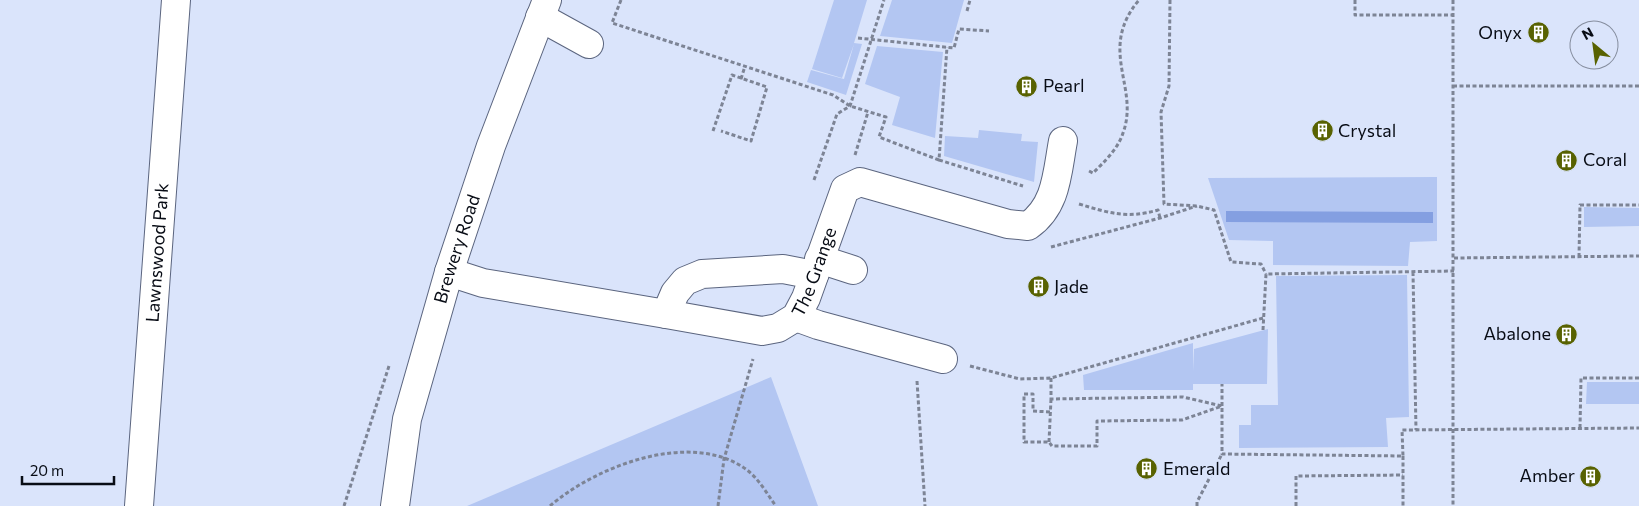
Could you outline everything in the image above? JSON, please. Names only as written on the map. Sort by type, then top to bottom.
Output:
[{"type":"main road","name":"Lawnswood Park","points":[[139,506],[176,0]]},
{"type":"main road","points":[[544,8],[589,44]]},
{"type":"main road","name":"Brewery Road","points":[[395,506],[407,419],[449,272],[491,146],[544,8]]},
{"type":"main road","points":[[844,188],[860,182],[1008,224],[1028,226],[1040,217],[1052,195],[1063,141]]},
{"type":"main road","name":"The Grange","points":[[449,272],[483,283],[762,331],[778,328],[796,316],[806,298],[844,188]]},
{"type":"main road","points":[[666,314],[675,293],[685,281],[702,274],[816,268],[853,270]]},
{"type":"main road","points":[[796,316],[818,325],[932,356]]},
{"type":"path","points":[[621,0],[612,23],[833,95],[850,106],[886,117],[879,137],[939,160],[1052,195]]},
{"type":"path","points":[[879,0],[882,5]]},
{"type":"path","points":[[850,106],[884,0]]},
{"type":"path","points":[[967,11],[970,0]]},
{"type":"path","points":[[1085,179],[1088,171],[1093,173],[1105,161],[1123,134],[1128,112],[1120,70],[1119,44],[1125,22],[1139,0]]},
{"type":"path","points":[[1170,0],[1169,86],[1161,112],[1164,204],[1197,206],[1214,210],[1231,262],[1262,264],[1266,274],[1263,330]]},
{"type":"path","points":[[1355,0],[1355,16],[1453,15]]},
{"type":"path","points":[[1453,0],[1453,506]]},
{"type":"path","points":[[858,38],[954,48],[959,29],[989,31]]},
{"type":"path","points":[[939,160],[947,47]]},
{"type":"path","points":[[741,79],[746,66]]},
{"type":"path","points":[[714,131],[732,75],[767,87],[751,141],[721,131]]},
{"type":"path","points":[[1453,86],[1639,86]]},
{"type":"path","points":[[844,188],[868,112]]},
{"type":"path","points":[[1080,195],[1077,203],[1119,215],[1141,215],[1158,210],[1160,218],[1197,206]]},
{"type":"path","points":[[1579,257],[1580,204],[1639,205]]},
{"type":"path","points":[[1454,258],[1639,256]]},
{"type":"path","points":[[1413,272],[1416,430]]},
{"type":"path","points":[[1266,274],[1454,272]]},
{"type":"path","points":[[925,506],[916,372],[932,356],[1020,379],[1051,378],[1263,318]]},
{"type":"path","points":[[718,506],[724,458],[762,331]]},
{"type":"path","points":[[1049,442],[1051,378]]},
{"type":"path","points":[[1580,428],[1581,378],[1639,378]]},
{"type":"path","points":[[1197,506],[1197,502],[1222,454],[1222,384]]},
{"type":"path","points":[[1050,412],[1033,411],[1033,394],[1024,394],[1024,442],[1049,442],[1052,446],[1097,446],[1097,421],[1182,420],[1222,406]]},
{"type":"path","points":[[1051,399],[1183,397],[1222,406]]},
{"type":"path","points":[[1403,506],[1402,430],[1454,428],[1639,428]]},
{"type":"path","points":[[550,506],[563,495],[587,480],[608,471],[666,453],[688,452],[724,458],[748,471],[776,506]]},
{"type":"path","points":[[1222,454],[1403,456]]},
{"type":"path","points":[[1296,506],[1296,476],[1403,475]]},
{"type":"shaded area","points":[[834,0],[867,0],[854,43],[862,44],[846,95],[807,82],[811,70],[844,79],[854,44],[842,78],[812,69]]},
{"type":"shaded area","points":[[892,0],[964,0],[952,43],[880,36]]},
{"type":"shaded area","points":[[877,46],[943,52],[935,138],[892,125],[900,97],[865,84]]},
{"type":"shaded area","points":[[979,130],[1022,134],[1021,141],[1038,142],[1034,182],[944,156],[945,136],[978,138]]},
{"type":"shaded area","points":[[1437,177],[1437,241],[1410,242],[1408,266],[1273,265],[1273,241],[1229,240],[1208,178]]},
{"type":"shaded area","points":[[1584,207],[1639,208],[1639,226],[1584,227]]},
{"type":"shaded area","points":[[1226,211],[1433,212],[1433,223],[1226,222]]},
{"type":"shaded area","points":[[1407,275],[1409,417],[1386,418],[1388,447],[1239,448],[1239,425],[1251,425],[1251,405],[1278,405],[1276,276]]},
{"type":"shaded area","points":[[1268,329],[1267,384],[1193,384],[1193,390],[1084,390],[1083,375],[1193,343],[1193,371],[1194,349]]},
{"type":"shaded area","points":[[771,377],[818,506],[467,506]]},
{"type":"shaded area","points":[[1587,382],[1639,382],[1639,404],[1586,404]]},
{"type":"place","name":"Onyx","points":[[1538,33]]},
{"type":"place","name":"Pearl","points":[[1027,86]]},
{"type":"place","name":"Crystal","points":[[1322,131]]},
{"type":"place","name":"Coral","points":[[1567,160]]},
{"type":"place","name":"Jade","points":[[1038,287]]},
{"type":"place","name":"Abalone","points":[[1567,334]]},
{"type":"place","name":"Emerald","points":[[1147,469]]},
{"type":"place","name":"Amber","points":[[1591,476]]}]
